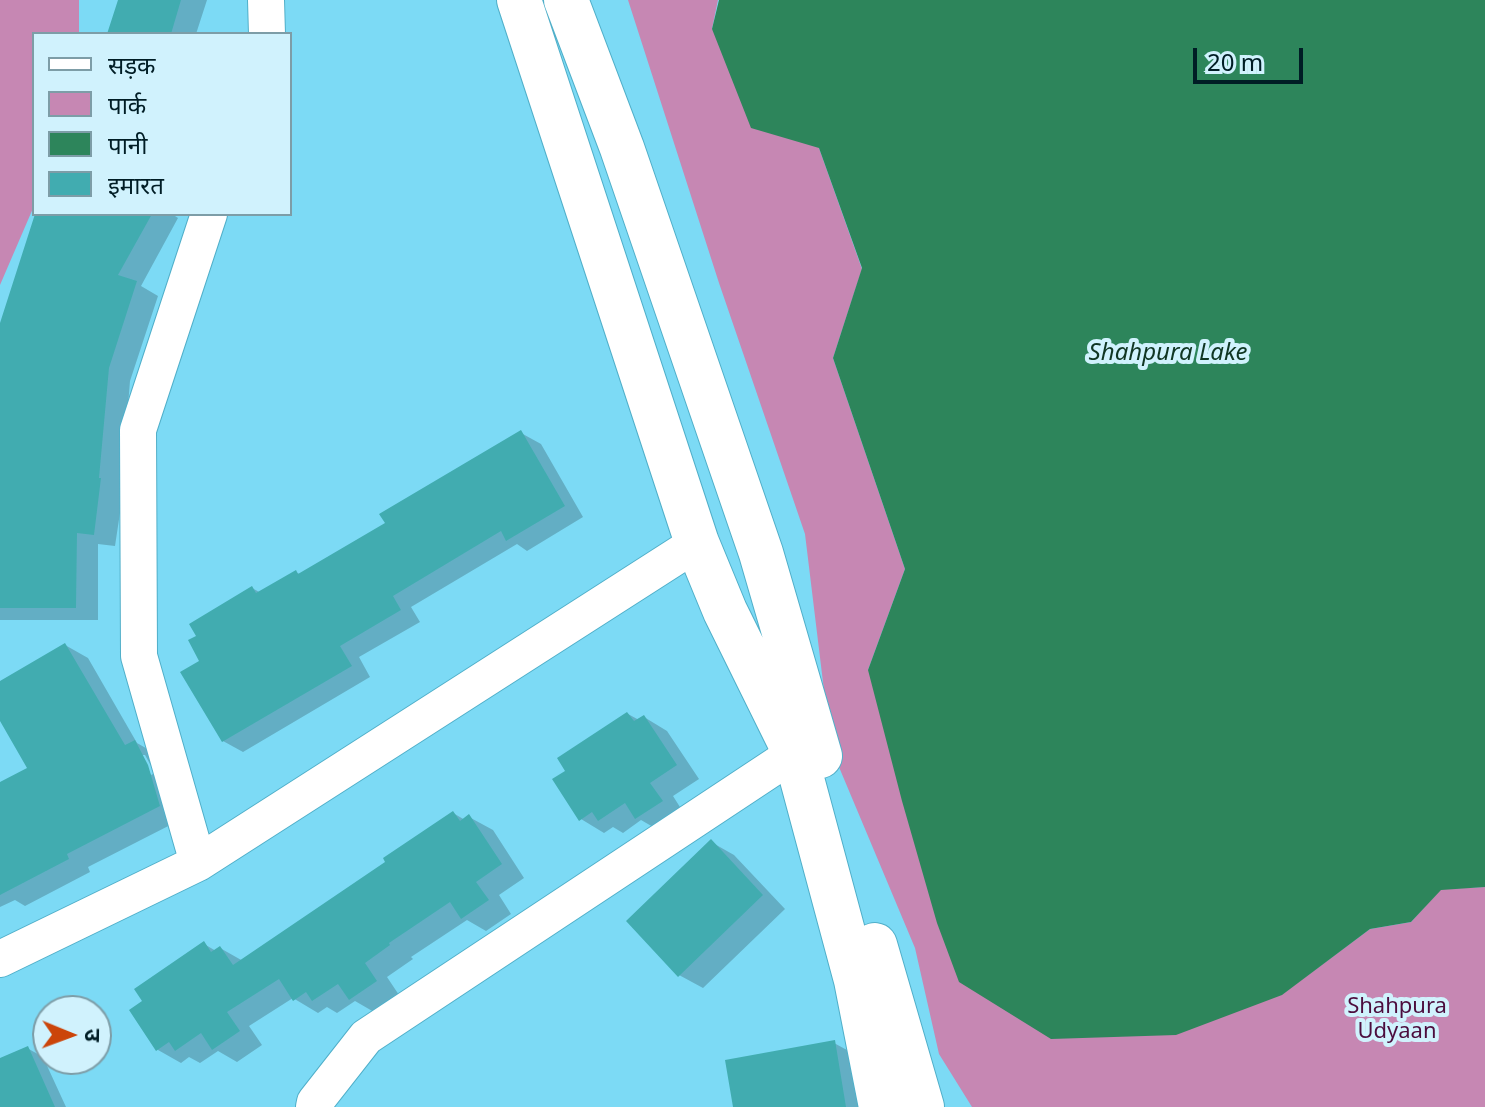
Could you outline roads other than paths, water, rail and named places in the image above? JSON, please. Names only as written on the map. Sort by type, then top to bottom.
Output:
[{"type":"street","points":[[266,0],[267,32]]},
{"type":"street","points":[[519,0],[697,543],[725,611],[795,753],[856,980],[881,1107]]},
{"type":"street","points":[[566,0],[622,148],[761,553],[922,1107]]},
{"type":"street","points":[[198,863],[139,656],[138,430],[208,216]]},
{"type":"street","points":[[0,959],[198,863],[697,543]]},
{"type":"street","points":[[314,1107],[366,1037],[795,753]]},
{"type":"water","name":"Shahpura Lake","points":[[719,0],[1485,0],[1485,887],[1441,890],[1411,922],[1370,929],[1282,995],[1176,1035],[1051,1039],[959,982],[937,923],[868,670],[905,569],[833,358],[862,268],[819,148],[751,128],[712,29]]},
{"type":"park label","name":"Shahpura Udyaan","points":[[1397,1020]]}]
